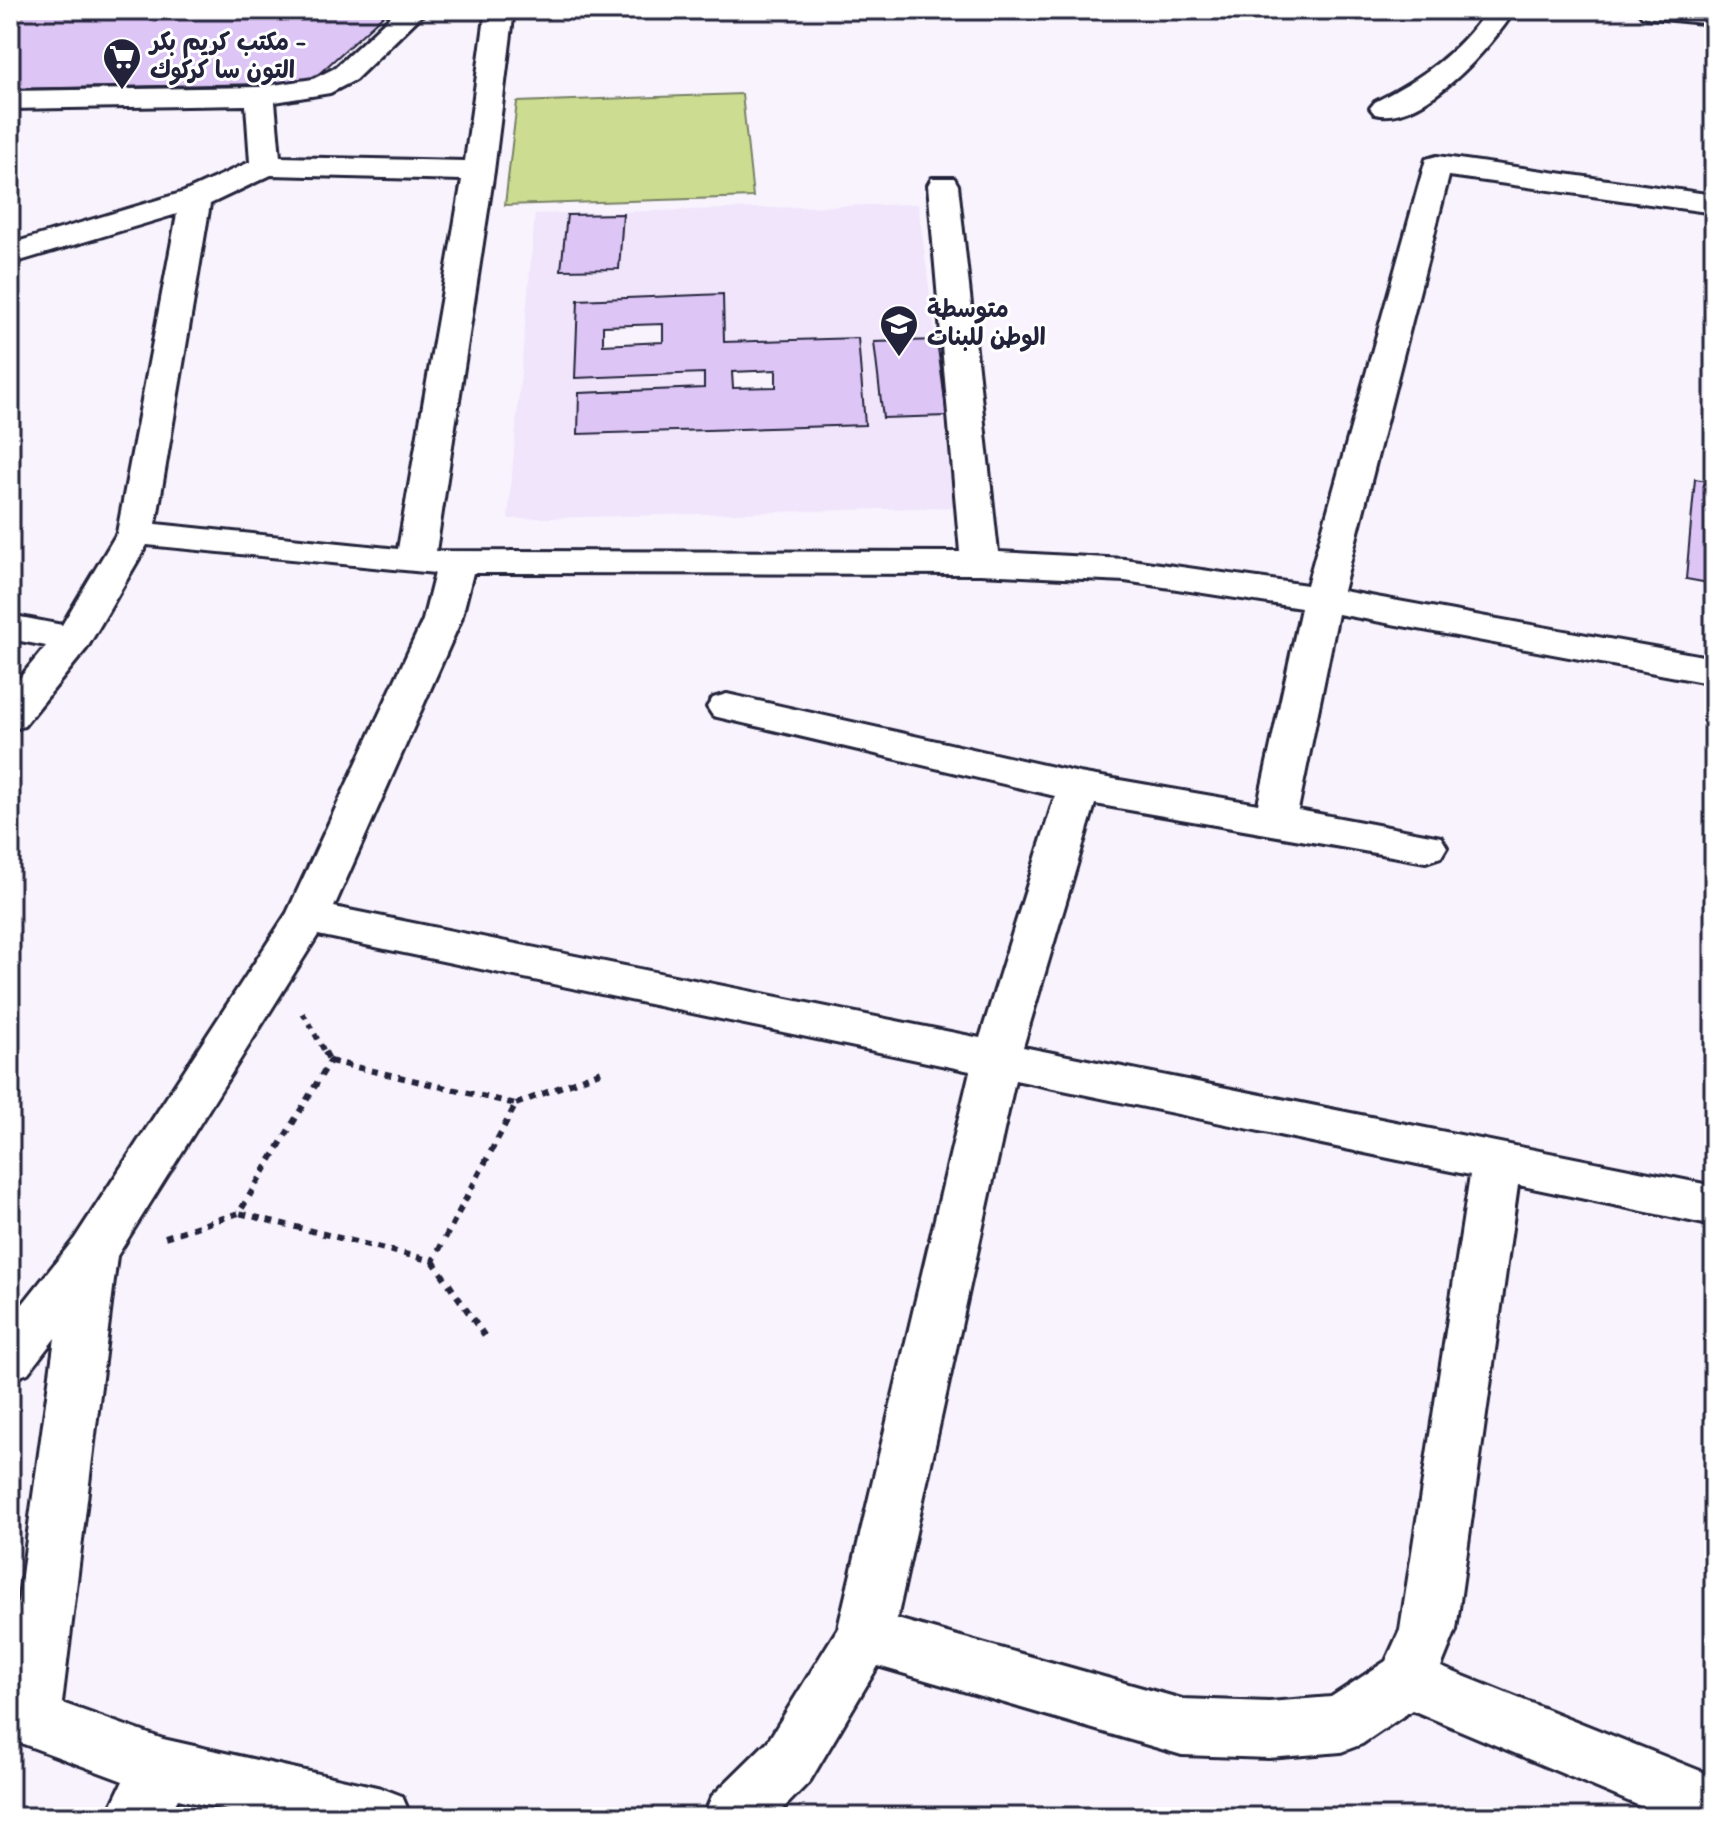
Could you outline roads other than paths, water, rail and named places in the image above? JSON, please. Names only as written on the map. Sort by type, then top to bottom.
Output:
[{"type":"street","points":[[10,100],[260,96],[320,87],[345,74],[413,10]]},
{"type":"street","points":[[10,1358],[93,1252],[307,917],[442,620],[436,562],[500,10]]},
{"type":"street","points":[[1385,108],[1432,85],[1477,49],[1501,10]]},
{"type":"street","points":[[1652,10],[1714,16]]},
{"type":"street","points":[[260,96],[266,166]]},
{"type":"street","points":[[1275,821],[1322,599],[1437,165],[1714,204]]},
{"type":"street","points":[[10,254],[195,199],[266,166],[479,171]]},
{"type":"street","points":[[943,185],[980,563]]},
{"type":"street","points":[[10,717],[73,639],[136,533],[195,199]]},
{"type":"street","points":[[136,533],[436,562],[980,563],[1125,570],[1322,599],[1714,671]]},
{"type":"street","points":[[10,627],[73,639]]},
{"type":"street","points":[[727,707],[1079,787],[1426,847]]},
{"type":"street","points":[[733,1817],[789,1761],[865,1636],[997,1057],[1079,787]]},
{"type":"street","points":[[307,917],[1714,1206]]},
{"type":"street","points":[[865,1636],[1182,1727],[1269,1730],[1341,1724],[1407,1680],[1428,1630],[1497,1159]]},
{"type":"street","points":[[93,1252],[21,1716],[163,1767],[381,1817]]},
{"type":"street","points":[[1407,1680],[1682,1792],[1713,1817]]},
{"type":"street","points":[[136,1817],[163,1767]]},
{"type":"place","name":"مكتب كريم بكر - التون سا كركوك","points":[[122,91]]},
{"type":"place","name":"متوسطة الوطن للبنات","points":[[899,358]]}]
